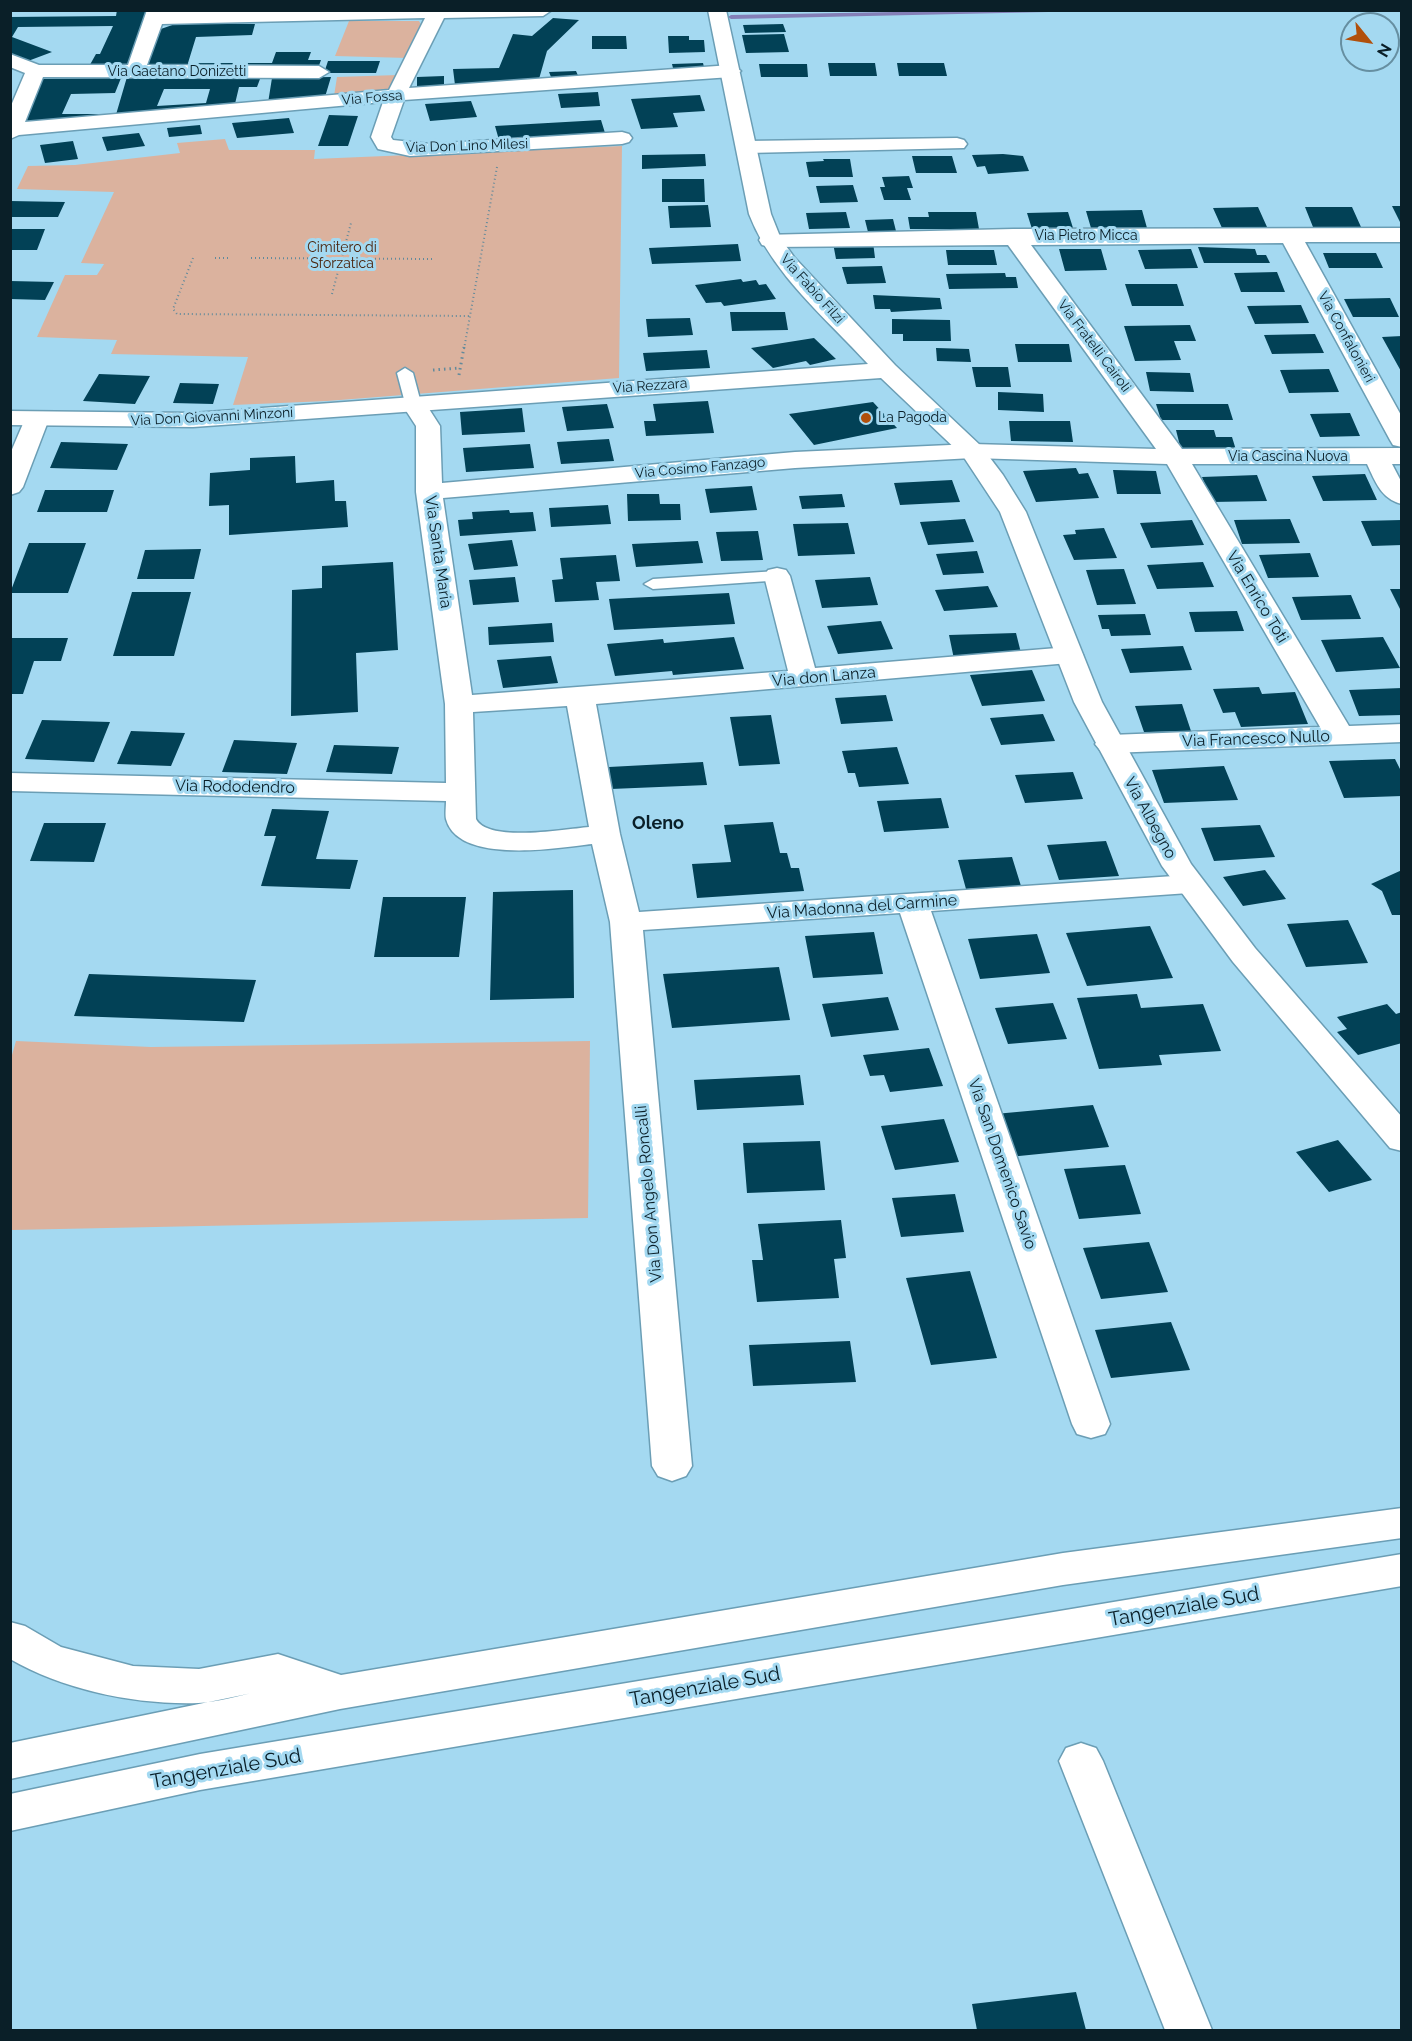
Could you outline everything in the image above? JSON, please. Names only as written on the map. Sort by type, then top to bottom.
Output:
[{"type":"main road","points":[[135,72],[156,14],[437,13],[543,10]]},
{"type":"main road","name":"Via Fabio Filzi","points":[[717,10],[760,214],[770,240],[790,266],[887,370],[972,451]]},
{"type":"main road","name":"Via Don Lino Milesi","points":[[437,13],[396,95],[381,136],[385,145],[419,150],[622,138]]},
{"type":"main road","points":[[10,60],[36,71],[12,131]]},
{"type":"main road","name":"Via Gaetano Donizetti","points":[[36,71],[319,72]]},
{"type":"main road","name":"Via Fossa","points":[[12,131],[396,95],[731,71]]},
{"type":"main road","points":[[747,147],[957,144]]},
{"type":"main road","name":"Via Confalonieri","points":[[1290,235],[1401,440]]},
{"type":"main road","name":"Via Pietro Micca","points":[[770,240],[1013,236],[1401,235]]},
{"type":"main road","name":"Via Fratelli Cairoli","points":[[1013,236],[1175,456]]},
{"type":"main road","name":"Via Rezzara","points":[[413,403],[887,370]]},
{"type":"main road","name":"Via Don Giovanni Minzoni","points":[[10,418],[182,421],[413,403]]},
{"type":"main road","name":"Via Santa Maria","points":[[413,403],[428,426],[429,492],[459,704],[459,812],[465,828],[481,837],[507,841],[604,834]]},
{"type":"main road","points":[[10,487],[37,419]]},
{"type":"main road","name":"Via Cosimo Fanzago","points":[[429,492],[795,460],[972,451],[1175,456]]},
{"type":"main road","name":"Via Albegno","points":[[972,451],[1013,512],[1069,655],[1110,744],[1189,884],[1244,955],[1401,1140]]},
{"type":"main road","name":"Via Cascina Nuova","points":[[1175,456],[1401,456]]},
{"type":"main road","name":"Via Enrico Toti","points":[[1175,456],[1340,736]]},
{"type":"main road","points":[[1376,457],[1391,487],[1401,496]]},
{"type":"main road","points":[[777,576],[804,679]]},
{"type":"main road","name":"Via don Lanza","points":[[459,704],[580,697],[1069,655]]},
{"type":"main road","points":[[580,697],[604,834],[626,922]]},
{"type":"main road","name":"Via Francesco Nullo","points":[[1110,744],[1401,733]]},
{"type":"main road","name":"Via Rododendro","points":[[10,782],[459,792]]},
{"type":"main road","name":"Via Madonna del Carmine","points":[[626,922],[1189,884]]},
{"type":"main road","name":"Via San Domenico Savio","points":[[913,904],[1091,1424]]},
{"type":"main road","name":"Via Don Angelo Roncalli","points":[[626,922],[672,1466]]},
{"type":"main road","points":[[10,1761],[340,1692],[1063,1569],[1401,1523]]},
{"type":"main road","name":"Tangenziale Sud","points":[[10,1813],[211,1770],[1401,1570]]},
{"type":"main road","points":[[10,1638],[50,1661],[134,1683],[199,1686],[278,1671],[340,1692]]},
{"type":"main road","points":[[1082,1761],[1189,2031]]},
{"type":"lane","points":[[405,373],[413,403]]},
{"type":"lane","points":[[653,584],[777,576]]},
{"type":"path","points":[[458,382],[501,146]]},
{"type":"path","points":[[332,294],[351,223]]},
{"type":"path","points":[[193,258],[173,309],[177,314],[470,316]]},
{"type":"path","points":[[215,258],[231,258]]},
{"type":"path","points":[[251,258],[435,259]]},
{"type":"path","points":[[433,370],[460,368]]},
{"type":"green space","points":[[349,21],[419,21],[423,28],[408,58],[335,56]]},
{"type":"green space","points":[[398,75],[389,92],[334,96],[337,77]]},
{"type":"green space","name":"Cimitero di Sforzatica","points":[[225,139],[229,150],[315,150],[314,159],[622,146],[619,378],[327,401],[233,405],[248,357],[111,354],[117,340],[37,337],[65,275],[97,275],[104,264],[81,263],[114,192],[17,189],[28,166],[75,165],[180,153],[177,143]]},
{"type":"green space","points":[[16,1041],[151,1047],[590,1041],[588,1218],[11,1230],[10,1062]]},
{"type":"building","points":[[117,10],[150,10],[128,70],[87,70],[96,54],[100,54],[113,26],[18,27],[12,37],[52,52],[28,61],[10,54],[10,17],[116,16]]},
{"type":"building","points":[[553,18],[579,20],[547,51],[539,79],[455,85],[453,69],[499,68],[513,34],[532,36]]},
{"type":"building","points":[[178,23],[255,24],[252,35],[196,37],[188,63],[272,63],[276,52],[311,52],[308,60],[321,60],[317,71],[146,70],[158,30]]},
{"type":"building","points":[[783,24],[786,32],[745,33],[743,25]]},
{"type":"building","points":[[784,34],[789,52],[746,53],[742,35]]},
{"type":"building","points":[[592,36],[626,36],[627,49],[592,49]]},
{"type":"building","points":[[668,36],[689,36],[689,40],[704,40],[705,52],[669,53]]},
{"type":"building","points":[[328,61],[380,61],[376,73],[324,73]]},
{"type":"building","points":[[703,63],[705,71],[674,72],[672,64]]},
{"type":"building","points":[[828,63],[875,63],[877,76],[830,76]]},
{"type":"building","points":[[897,63],[944,63],[947,76],[899,76]]},
{"type":"building","points":[[759,64],[807,64],[808,77],[761,77]]},
{"type":"building","points":[[576,71],[580,80],[553,82],[549,72]]},
{"type":"building","points":[[444,76],[444,88],[417,89],[417,77]]},
{"type":"building","points":[[127,77],[260,79],[257,87],[239,87],[234,108],[115,118]],"holes":[[[164,89],[210,89],[206,103],[157,106]]]},
{"type":"building","points":[[331,77],[325,97],[268,103],[272,78]]},
{"type":"building","points":[[121,78],[115,93],[71,94],[62,114],[101,114],[100,119],[21,124],[43,79]]},
{"type":"building","points":[[598,92],[600,106],[561,108],[558,94]]},
{"type":"building","points":[[700,95],[705,111],[673,113],[678,127],[641,129],[631,99]]},
{"type":"building","points":[[471,101],[477,117],[430,121],[425,104]]},
{"type":"building","points":[[329,115],[358,116],[348,146],[318,146]]},
{"type":"building","points":[[289,118],[294,133],[237,138],[232,123]]},
{"type":"building","points":[[601,120],[605,133],[499,140],[495,126]]},
{"type":"building","points":[[200,125],[202,134],[169,137],[167,128]]},
{"type":"building","points":[[139,133],[145,146],[107,151],[102,137]]},
{"type":"building","points":[[73,141],[78,159],[45,163],[40,145]]},
{"type":"building","points":[[705,154],[706,166],[642,169],[642,155]]},
{"type":"building","points":[[972,155],[1023,156],[1029,171],[988,174],[985,166],[977,167]]},
{"type":"building","points":[[912,156],[952,156],[957,173],[916,173]]},
{"type":"building","points":[[823,159],[850,159],[853,177],[809,177],[806,162],[824,161]]},
{"type":"building","points":[[909,176],[913,188],[907,188],[911,200],[884,200],[880,187],[885,187],[882,177]]},
{"type":"building","points":[[662,179],[704,179],[705,202],[662,202]]},
{"type":"building","points":[[853,185],[858,202],[820,203],[816,186]]},
{"type":"building","points":[[10,201],[65,202],[58,217],[10,217]]},
{"type":"building","points":[[708,205],[711,227],[670,228],[668,206]]},
{"type":"building","points":[[1392,206],[1402,206],[1402,226]]},
{"type":"building","points":[[1258,207],[1267,227],[1222,228],[1213,208]]},
{"type":"building","points":[[1305,207],[1352,207],[1361,227],[1313,227]]},
{"type":"building","points":[[1142,210],[1147,228],[1091,228],[1086,211]]},
{"type":"building","points":[[846,212],[850,228],[809,229],[806,213]]},
{"type":"building","points":[[928,212],[976,212],[979,229],[910,229],[908,217],[929,217]]},
{"type":"building","points":[[1068,212],[1073,228],[1032,229],[1027,213]]},
{"type":"building","points":[[893,219],[896,231],[868,232],[865,220]]},
{"type":"building","points":[[10,229],[45,229],[37,250],[10,250]]},
{"type":"building","points":[[873,242],[875,258],[836,259],[833,243]]},
{"type":"building","points":[[738,244],[741,261],[652,264],[649,248]]},
{"type":"building","points":[[1198,247],[1255,249],[1257,255],[1266,255],[1270,263],[1204,263]]},
{"type":"building","points":[[1059,249],[1101,249],[1107,270],[1065,271]]},
{"type":"building","points":[[1191,249],[1198,268],[1145,269],[1138,250]]},
{"type":"building","points":[[946,250],[994,250],[997,265],[948,265]]},
{"type":"building","points":[[1323,253],[1376,253],[1383,268],[1329,268]]},
{"type":"building","points":[[882,266],[886,283],[847,284],[842,267]]},
{"type":"building","points":[[1277,272],[1285,292],[1241,292],[1234,273]]},
{"type":"building","points":[[1005,273],[1006,277],[1016,277],[1018,288],[949,289],[946,274]]},
{"type":"building","points":[[741,279],[743,282],[756,280],[759,285],[766,284],[776,299],[724,306],[721,302],[706,303],[695,285]]},
{"type":"building","points":[[10,281],[54,282],[45,300],[10,299]]},
{"type":"building","points":[[1125,284],[1177,284],[1184,306],[1132,306]]},
{"type":"building","points":[[873,295],[940,298],[942,309],[891,312],[890,309],[875,309]]},
{"type":"building","points":[[1390,298],[1399,317],[1353,317],[1344,299]]},
{"type":"building","points":[[1301,305],[1309,323],[1255,324],[1247,306]]},
{"type":"building","points":[[730,312],[785,312],[788,330],[732,331]]},
{"type":"building","points":[[690,318],[693,335],[648,337],[646,319]]},
{"type":"building","points":[[892,319],[950,320],[951,341],[903,341],[903,334],[892,334]]},
{"type":"building","points":[[1190,325],[1196,341],[1174,341],[1181,360],[1135,361],[1124,326]]},
{"type":"building","points":[[1315,334],[1324,353],[1272,354],[1264,335]]},
{"type":"building","points":[[1402,336],[1402,373],[1382,337]]},
{"type":"building","points":[[814,338],[836,359],[810,365],[806,361],[773,368],[751,348]]},
{"type":"building","points":[[1015,344],[1069,344],[1072,362],[1018,362]]},
{"type":"building","points":[[936,348],[969,349],[971,362],[937,361]]},
{"type":"building","points":[[707,350],[710,368],[646,371],[643,353]]},
{"type":"building","points":[[972,367],[1008,367],[1011,387],[976,387]]},
{"type":"building","points":[[1329,369],[1339,392],[1289,393],[1280,370]]},
{"type":"building","points":[[1146,372],[1190,373],[1194,392],[1150,391]]},
{"type":"building","points":[[99,374],[150,376],[135,404],[83,401]]},
{"type":"building","points":[[180,383],[219,384],[213,404],[173,403]]},
{"type":"building","points":[[998,392],[1043,394],[1044,412],[998,410]]},
{"type":"building","points":[[708,401],[714,433],[646,436],[644,421],[656,421],[653,404]]},
{"type":"building","points":[[873,402],[897,428],[814,445],[789,414]]},
{"type":"building","points":[[607,404],[614,428],[567,431],[562,407]]},
{"type":"building","points":[[1156,404],[1228,404],[1233,420],[1161,420]]},
{"type":"building","points":[[522,408],[525,432],[462,435],[460,412]]},
{"type":"building","points":[[1350,413],[1360,436],[1320,437],[1310,414]]},
{"type":"building","points":[[1009,421],[1070,421],[1073,442],[1011,441]]},
{"type":"building","points":[[1176,430],[1214,430],[1216,437],[1232,437],[1236,450],[1181,450]]},
{"type":"building","points":[[609,439],[614,461],[561,464],[557,442]]},
{"type":"building","points":[[61,442],[128,444],[117,470],[50,468]]},
{"type":"building","points":[[530,444],[534,468],[466,472],[463,448]]},
{"type":"building","points":[[295,456],[296,483],[334,480],[335,501],[346,501],[348,527],[229,535],[229,505],[209,506],[210,473],[250,470],[250,458]]},
{"type":"building","points":[[1076,468],[1079,474],[1088,473],[1099,498],[1036,502],[1023,471]]},
{"type":"building","points":[[1113,470],[1156,471],[1161,494],[1117,494]]},
{"type":"building","points":[[1365,474],[1377,500],[1323,501],[1312,476]]},
{"type":"building","points":[[1257,475],[1267,501],[1212,502],[1202,477]]},
{"type":"building","points":[[952,480],[960,502],[900,505],[894,483]]},
{"type":"building","points":[[752,486],[757,510],[710,513],[705,489]]},
{"type":"building","points":[[45,490],[114,490],[107,512],[37,512]]},
{"type":"building","points":[[627,494],[659,494],[660,504],[680,504],[681,520],[628,521]]},
{"type":"building","points":[[842,494],[845,507],[802,509],[799,496]]},
{"type":"building","points":[[608,505],[611,524],[551,527],[549,508]]},
{"type":"building","points":[[509,510],[510,513],[533,512],[536,531],[460,536],[458,520],[473,519],[472,512]]},
{"type":"building","points":[[965,519],[974,542],[928,545],[920,522]]},
{"type":"building","points":[[1290,519],[1300,543],[1242,544],[1234,520]]},
{"type":"building","points":[[1192,520],[1204,545],[1151,548],[1140,523]]},
{"type":"building","points":[[1402,520],[1402,545],[1372,546],[1361,521]]},
{"type":"building","points":[[848,523],[855,554],[798,556],[793,524]]},
{"type":"building","points":[[1104,528],[1117,558],[1074,560],[1063,535],[1076,534],[1075,530]]},
{"type":"building","points":[[758,531],[763,560],[721,561],[716,532]]},
{"type":"building","points":[[512,540],[518,566],[474,570],[468,544]]},
{"type":"building","points":[[698,541],[703,563],[636,567],[632,544]]},
{"type":"building","points":[[29,543],[86,543],[68,593],[10,593]]},
{"type":"building","points":[[201,549],[194,579],[137,579],[145,550]]},
{"type":"building","points":[[977,551],[984,573],[943,575],[936,554]]},
{"type":"building","points":[[1310,553],[1319,577],[1268,578],[1259,555]]},
{"type":"building","points":[[616,555],[620,581],[596,582],[599,600],[555,602],[552,580],[563,579],[560,558]]},
{"type":"building","points":[[393,562],[398,650],[356,653],[358,712],[291,716],[292,590],[322,588],[322,566]]},
{"type":"building","points":[[1203,562],[1214,587],[1157,589],[1147,565]]},
{"type":"building","points":[[1124,569],[1136,604],[1097,605],[1086,570]]},
{"type":"building","points":[[515,577],[519,602],[473,605],[469,580]]},
{"type":"building","points":[[870,577],[878,605],[822,608],[815,580]]},
{"type":"building","points":[[988,586],[998,607],[944,611],[935,590]]},
{"type":"building","points":[[1390,589],[1402,589],[1402,613]]},
{"type":"building","points":[[132,592],[191,592],[174,656],[113,656]]},
{"type":"building","points":[[729,593],[735,624],[614,630],[609,599]]},
{"type":"building","points":[[1351,595],[1361,619],[1301,620],[1292,597]]},
{"type":"building","points":[[1237,611],[1244,631],[1195,632],[1189,612]]},
{"type":"building","points":[[1145,614],[1151,635],[1111,636],[1109,629],[1102,629],[1098,615]]},
{"type":"building","points":[[881,621],[893,649],[838,654],[827,626]]},
{"type":"building","points":[[552,623],[554,642],[489,645],[488,627]]},
{"type":"building","points":[[1016,633],[1022,657],[954,659],[949,635]]},
{"type":"building","points":[[734,637],[744,669],[673,675],[672,671],[615,676],[607,644],[663,639],[664,643]]},
{"type":"building","points":[[1383,637],[1400,668],[1336,672],[1321,640]]},
{"type":"building","points":[[10,638],[68,638],[61,661],[34,661],[23,694],[10,694]]},
{"type":"building","points":[[1183,646],[1192,670],[1130,673],[1121,649]]},
{"type":"building","points":[[551,656],[558,683],[503,688],[497,660]]},
{"type":"building","points":[[1032,670],[1045,701],[982,706],[970,675]]},
{"type":"building","points":[[1259,687],[1262,694],[1295,692],[1308,724],[1241,727],[1235,712],[1223,713],[1213,689]]},
{"type":"building","points":[[1402,688],[1402,715],[1359,716],[1349,690]]},
{"type":"building","points":[[886,695],[893,721],[841,724],[835,698]]},
{"type":"building","points":[[1182,704],[1191,731],[1144,732],[1135,706]]},
{"type":"building","points":[[1043,714],[1055,741],[1001,745],[990,718]]},
{"type":"building","points":[[771,715],[780,764],[739,766],[730,717]]},
{"type":"building","points":[[42,720],[110,722],[94,762],[25,759]]},
{"type":"building","points":[[131,731],[185,733],[171,766],[117,764]]},
{"type":"building","points":[[234,740],[297,743],[287,774],[222,772]]},
{"type":"building","points":[[334,745],[399,747],[392,774],[326,772]]},
{"type":"building","points":[[897,747],[909,784],[859,787],[855,773],[848,773],[842,751]]},
{"type":"building","points":[[1395,759],[1402,773],[1402,796],[1344,798],[1329,761]]},
{"type":"building","points":[[703,762],[707,785],[611,789],[609,767]]},
{"type":"building","points":[[1224,766],[1238,800],[1164,803],[1152,770]]},
{"type":"building","points":[[1073,772],[1083,799],[1025,803],[1015,775]]},
{"type":"building","points":[[941,798],[949,828],[884,832],[877,801]]},
{"type":"building","points":[[272,809],[329,811],[316,859],[358,860],[350,889],[261,886],[276,836],[264,836]]},
{"type":"building","points":[[773,822],[780,853],[787,853],[791,868],[799,868],[804,891],[697,898],[692,864],[731,862],[724,825]]},
{"type":"building","points":[[44,823],[106,823],[94,862],[30,861]]},
{"type":"building","points":[[1260,825],[1275,857],[1214,861],[1201,828]]},
{"type":"building","points":[[1106,841],[1119,876],[1059,880],[1047,845]]},
{"type":"building","points":[[1012,857],[1021,886],[966,889],[958,860]]},
{"type":"building","points":[[1265,870],[1286,899],[1243,906],[1223,877]]},
{"type":"building","points":[[1402,870],[1402,915],[1392,915],[1382,891],[1371,884]]},
{"type":"building","points":[[573,890],[574,998],[490,1000],[493,892]]},
{"type":"building","points":[[383,897],[466,897],[459,957],[374,957]]},
{"type":"building","points":[[1348,920],[1368,963],[1306,967],[1287,924]]},
{"type":"building","points":[[1150,926],[1173,978],[1087,986],[1066,933]]},
{"type":"building","points":[[874,932],[883,974],[813,978],[805,936]]},
{"type":"building","points":[[1037,934],[1050,973],[980,979],[968,939]]},
{"type":"building","points":[[779,967],[790,1020],[672,1028],[663,974]]},
{"type":"building","points":[[89,974],[256,980],[244,1022],[74,1016]]},
{"type":"building","points":[[1137,994],[1141,1008],[1203,1004],[1221,1051],[1159,1055],[1162,1065],[1099,1069],[1077,998]]},
{"type":"building","points":[[888,997],[899,1030],[831,1037],[822,1004]]},
{"type":"building","points":[[1053,1003],[1067,1039],[1008,1044],[995,1008]]},
{"type":"building","points":[[1387,1004],[1396,1014],[1402,1012],[1402,1043],[1358,1055],[1337,1032],[1347,1029],[1337,1017]]},
{"type":"building","points":[[929,1048],[943,1086],[890,1092],[884,1075],[870,1076],[863,1055]]},
{"type":"building","points":[[800,1075],[804,1105],[697,1110],[694,1080]]},
{"type":"building","points":[[1093,1105],[1109,1147],[1009,1157],[995,1114]]},
{"type":"building","points":[[944,1119],[959,1162],[895,1170],[881,1126]]},
{"type":"building","points":[[1338,1140],[1372,1180],[1329,1192],[1296,1152]]},
{"type":"building","points":[[820,1141],[825,1190],[747,1193],[743,1143]]},
{"type":"building","points":[[1125,1165],[1141,1214],[1079,1219],[1064,1169]]},
{"type":"building","points":[[955,1194],[964,1232],[901,1237],[892,1198]]},
{"type":"building","points":[[841,1220],[846,1258],[834,1259],[839,1298],[757,1302],[752,1260],[763,1260],[758,1224]]},
{"type":"building","points":[[1149,1242],[1168,1292],[1101,1299],[1083,1248]]},
{"type":"building","points":[[970,1271],[997,1358],[931,1365],[906,1278]]},
{"type":"building","points":[[1171,1322],[1190,1370],[1111,1378],[1095,1330]]},
{"type":"building","points":[[850,1341],[856,1382],[753,1386],[749,1345]]},
{"type":"building","points":[[1076,1992],[1086,2030],[977,2030],[972,2004]]},
{"type":"waterway","points":[[731,17],[1136,10]]},
{"type":"place","name":"La Pagoda","points":[[866,418]]},
{"type":"district","name":"Oleno","points":[[658,824]]}]
